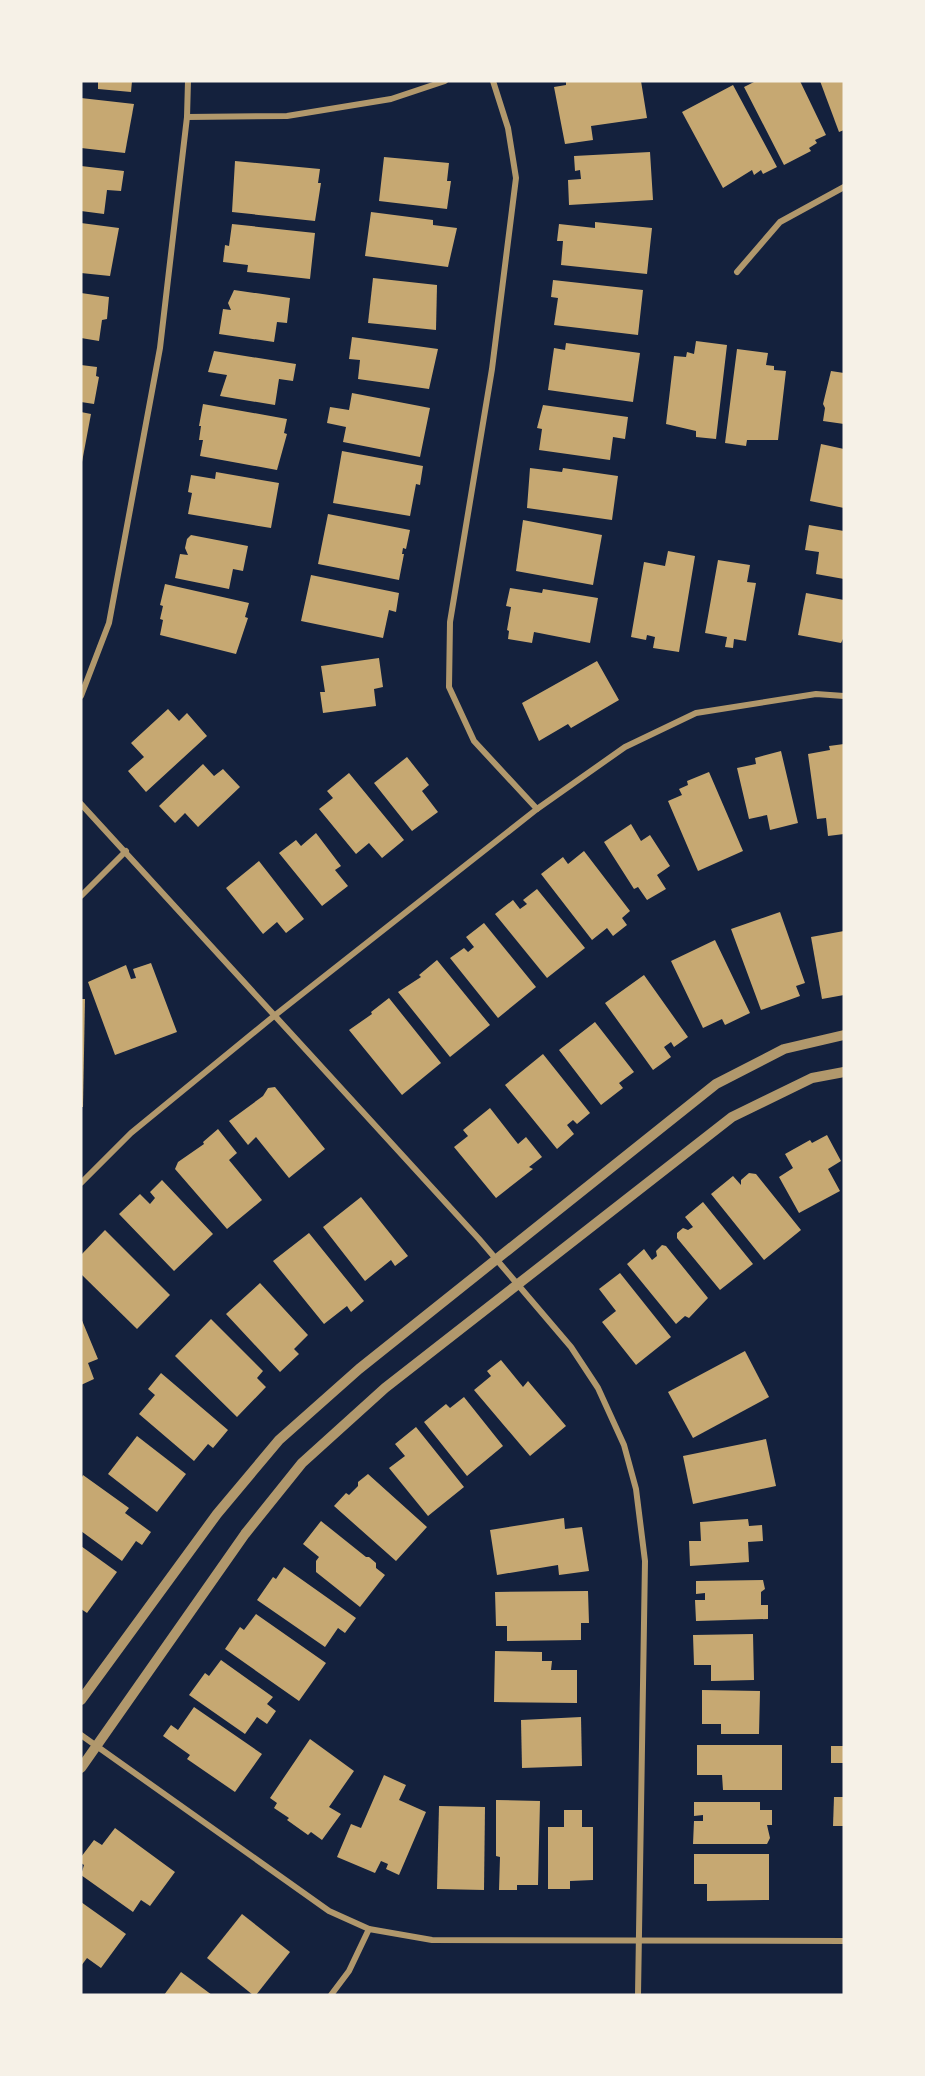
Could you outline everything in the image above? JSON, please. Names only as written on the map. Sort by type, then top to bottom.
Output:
[{"type":"street","points":[[81,696],[109,623],[160,348],[187,117],[188,81]]},
{"type":"street","points":[[187,117],[287,116],[391,99],[445,81]]},
{"type":"street","points":[[493,81],[508,128],[516,178],[492,369],[450,622],[449,687],[474,741],[537,809]]},
{"type":"street","points":[[737,272],[780,222],[844,187]]},
{"type":"street","points":[[81,1183],[131,1133],[274,1016],[537,809],[625,747],[696,713],[816,694],[844,696]]},
{"type":"street","points":[[81,804],[495,1258],[571,1347],[598,1388],[624,1445],[636,1489],[645,1562],[638,1995]]},
{"type":"street","points":[[81,896],[126,851]]},
{"type":"street","points":[[81,1700],[217,1514],[279,1440],[359,1369],[495,1258],[716,1084],[784,1049],[844,1035]]},
{"type":"street","points":[[81,1768],[245,1534],[302,1463],[385,1388],[732,1117],[812,1078],[844,1072]]},
{"type":"street","points":[[81,1735],[329,1911],[369,1929],[432,1940],[844,1941]]},
{"type":"street","points":[[331,1995],[349,1971],[369,1929]]},
{"type":"building","points":[[98,81],[132,81],[131,92],[98,89]]},
{"type":"building","points":[[566,81],[641,81],[647,118],[591,126],[593,140],[565,144],[554,87],[566,85]]},
{"type":"building","points":[[756,81],[800,81],[826,135],[815,140],[817,143],[809,148],[811,151],[784,165],[744,87]]},
{"type":"building","points":[[820,81],[844,81],[844,130],[839,132]]},
{"type":"building","points":[[733,85],[777,167],[763,174],[761,170],[754,175],[752,170],[723,188],[682,112]]},
{"type":"building","points":[[81,98],[134,104],[125,153],[81,148]]},
{"type":"building","points":[[650,152],[653,200],[569,205],[568,180],[581,179],[580,170],[575,171],[574,156]]},
{"type":"building","points":[[384,157],[449,163],[447,181],[451,181],[447,209],[379,201]]},
{"type":"building","points":[[235,161],[320,169],[318,183],[321,183],[315,221],[232,212]]},
{"type":"building","points":[[81,166],[124,171],[121,191],[107,190],[104,214],[81,211]]},
{"type":"building","points":[[371,212],[433,220],[433,225],[457,228],[448,267],[365,256]]},
{"type":"building","points":[[595,222],[652,228],[647,274],[561,265],[563,241],[557,241],[559,224],[595,228]]},
{"type":"building","points":[[81,223],[119,228],[110,276],[81,273]]},
{"type":"building","points":[[232,224],[315,233],[310,279],[247,272],[248,265],[223,262],[225,245],[229,246]]},
{"type":"building","points":[[373,278],[437,285],[436,330],[368,323]]},
{"type":"building","points":[[553,280],[643,290],[638,335],[554,325],[558,298],[551,297]]},
{"type":"building","points":[[234,290],[290,298],[287,323],[277,322],[274,342],[219,334],[223,309],[231,310],[228,303]]},
{"type":"building","points":[[81,293],[109,297],[107,319],[102,320],[99,341],[81,338]]},
{"type":"building","points":[[352,337],[438,349],[429,389],[358,379],[360,360],[349,359]]},
{"type":"building","points":[[696,341],[727,345],[716,439],[696,437],[696,431],[666,424],[674,356],[686,357],[687,352],[694,354]]},
{"type":"building","points":[[566,343],[640,353],[633,402],[548,390],[554,348],[565,350]]},
{"type":"building","points":[[737,349],[768,353],[766,365],[774,366],[774,370],[786,371],[778,440],[747,440],[746,446],[725,443]]},
{"type":"building","points":[[214,351],[296,364],[293,381],[279,379],[275,405],[220,396],[227,375],[208,372]]},
{"type":"building","points":[[81,365],[97,367],[96,376],[99,377],[94,404],[81,402]]},
{"type":"building","points":[[831,371],[844,373],[844,424],[823,421],[825,408],[823,404]]},
{"type":"building","points":[[352,393],[430,408],[420,457],[343,442],[346,427],[327,423],[330,407],[349,410]]},
{"type":"building","points":[[203,404],[287,419],[284,433],[287,434],[277,470],[200,456],[203,440],[199,440],[201,426],[199,426]]},
{"type":"building","points":[[543,405],[628,417],[625,439],[613,437],[610,460],[539,450],[542,429],[537,428]]},
{"type":"building","points":[[81,412],[91,414],[82,462],[81,462]]},
{"type":"building","points":[[821,444],[844,449],[844,508],[810,501]]},
{"type":"building","points":[[342,451],[423,466],[420,485],[416,484],[410,516],[333,503]]},
{"type":"building","points":[[530,468],[562,472],[563,468],[618,476],[612,520],[527,508]]},
{"type":"building","points":[[216,472],[279,483],[271,528],[188,514],[192,493],[188,492],[191,475],[215,479]]},
{"type":"building","points":[[328,514],[410,530],[406,549],[403,548],[399,580],[318,564]]},
{"type":"building","points":[[523,520],[602,535],[593,585],[516,571]]},
{"type":"building","points":[[809,525],[844,531],[844,579],[816,574],[819,552],[805,550]]},
{"type":"building","points":[[191,535],[248,546],[243,571],[233,569],[229,589],[175,578],[180,554],[188,555],[185,548],[187,539]]},
{"type":"building","points":[[668,551],[695,556],[679,652],[653,648],[655,637],[647,635],[646,640],[631,637],[644,562],[665,566]]},
{"type":"building","points":[[718,560],[750,565],[747,582],[756,583],[746,641],[734,639],[733,648],[725,647],[727,637],[705,633]]},
{"type":"building","points":[[311,575],[399,593],[396,612],[389,610],[383,638],[301,621]]},
{"type":"building","points":[[165,584],[249,603],[245,617],[248,618],[236,654],[160,635],[163,606],[160,605]]},
{"type":"building","points":[[510,588],[542,593],[543,589],[598,598],[590,643],[534,632],[532,643],[508,639],[509,631],[507,630],[511,607],[506,606]]},
{"type":"building","points":[[806,593],[844,600],[844,637],[841,643],[798,635]]},
{"type":"building","points":[[379,658],[383,687],[374,689],[376,706],[323,713],[320,692],[325,692],[321,666]]},
{"type":"building","points":[[597,661],[619,700],[571,728],[568,724],[539,741],[522,703]]},
{"type":"building","points":[[168,709],[179,721],[187,713],[207,736],[146,792],[128,771],[144,757],[131,743]]},
{"type":"building","points":[[844,744],[844,834],[828,836],[826,818],[817,819],[808,754],[830,750],[829,746]]},
{"type":"building","points":[[781,751],[798,823],[770,830],[767,815],[749,819],[737,768],[756,764],[755,758]]},
{"type":"building","points":[[407,757],[429,785],[422,791],[438,812],[412,831],[374,783]]},
{"type":"building","points":[[203,764],[214,776],[223,769],[240,787],[198,827],[185,813],[175,823],[159,806]]},
{"type":"building","points":[[709,772],[743,851],[698,871],[668,801],[682,795],[679,789],[688,785],[687,781]]},
{"type":"building","points":[[349,773],[404,840],[382,858],[369,843],[356,854],[319,809],[333,798],[327,791]]},
{"type":"building","points":[[631,824],[641,841],[650,835],[670,866],[657,875],[666,889],[647,900],[638,887],[634,889],[604,842]]},
{"type":"building","points":[[316,833],[341,866],[335,870],[348,886],[322,906],[279,853],[296,840],[301,846]]},
{"type":"building","points":[[584,851],[630,911],[622,918],[627,925],[613,936],[607,928],[592,940],[541,874],[563,857],[568,864]]},
{"type":"building","points":[[259,861],[304,919],[286,933],[277,922],[263,934],[226,888]]},
{"type":"building","points":[[537,889],[585,948],[547,978],[495,914],[513,900],[520,909],[527,904],[523,900]]},
{"type":"building","points":[[780,912],[805,983],[796,986],[800,996],[761,1010],[731,929]]},
{"type":"building","points":[[484,923],[536,987],[498,1018],[450,958],[464,948],[468,952],[474,947],[466,937]]},
{"type":"building","points":[[844,931],[844,995],[822,999],[811,937]]},
{"type":"building","points":[[715,940],[750,1013],[725,1025],[722,1019],[703,1028],[671,961]]},
{"type":"building","points":[[437,960],[490,1025],[450,1057],[398,992],[421,977],[419,975]]},
{"type":"building","points":[[151,963],[177,1032],[115,1055],[88,982],[126,965],[131,979],[136,978],[133,969]]},
{"type":"building","points":[[644,975],[688,1037],[674,1047],[671,1042],[664,1047],[671,1057],[653,1070],[605,1003]]},
{"type":"building","points":[[389,998],[441,1063],[402,1095],[349,1030],[372,1014],[371,1012]]},
{"type":"building","points":[[81,999],[85,999],[83,1107],[81,1107]]},
{"type":"building","points":[[595,1022],[634,1072],[619,1083],[623,1088],[601,1105],[559,1050]]},
{"type":"building","points":[[543,1054],[590,1113],[577,1124],[573,1120],[567,1125],[574,1134],[557,1149],[505,1085]]},
{"type":"building","points":[[275,1087],[325,1149],[289,1178],[256,1137],[248,1145],[229,1121],[263,1096],[268,1088]]},
{"type":"building","points":[[490,1108],[518,1144],[526,1137],[542,1157],[529,1167],[533,1169],[496,1198],[454,1147],[468,1136],[463,1130]]},
{"type":"building","points":[[218,1129],[237,1153],[229,1160],[262,1200],[227,1229],[175,1169],[178,1162],[204,1144],[203,1142]]},
{"type":"building","points":[[827,1135],[841,1161],[828,1169],[840,1191],[799,1213],[779,1177],[793,1168],[785,1154],[810,1140],[812,1143]]},
{"type":"building","points":[[749,1173],[756,1174],[801,1230],[764,1260],[711,1194],[733,1176],[741,1185],[741,1180]]},
{"type":"building","points":[[162,1180],[213,1234],[174,1271],[119,1214],[140,1194],[150,1204],[155,1198],[150,1192]]},
{"type":"building","points":[[361,1197],[408,1256],[395,1266],[391,1260],[365,1281],[323,1227]]},
{"type":"building","points":[[703,1202],[753,1264],[720,1290],[677,1238],[677,1233],[683,1228],[688,1230],[693,1227],[685,1217]]},
{"type":"building","points":[[105,1230],[170,1295],[137,1329],[81,1274],[81,1255]]},
{"type":"building","points":[[309,1233],[364,1301],[351,1312],[347,1306],[324,1324],[273,1261]]},
{"type":"building","points":[[662,1245],[666,1246],[708,1298],[689,1318],[685,1316],[676,1324],[627,1264],[644,1249],[652,1260],[657,1256],[656,1251]]},
{"type":"building","points":[[620,1273],[671,1337],[636,1365],[602,1322],[616,1311],[599,1289]]},
{"type":"building","points":[[260,1283],[308,1335],[294,1349],[299,1354],[280,1372],[226,1314]]},
{"type":"building","points":[[81,1318],[98,1359],[88,1363],[94,1379],[81,1385]]},
{"type":"building","points":[[211,1319],[263,1371],[257,1378],[266,1387],[237,1417],[175,1356]]},
{"type":"building","points":[[745,1351],[769,1397],[693,1438],[668,1392]]},
{"type":"building","points":[[501,1360],[523,1387],[528,1381],[566,1426],[530,1456],[474,1390],[491,1376],[487,1371]]},
{"type":"building","points":[[161,1373],[228,1430],[213,1448],[208,1444],[194,1461],[139,1414],[155,1395],[148,1389]]},
{"type":"building","points":[[464,1397],[503,1446],[467,1476],[424,1422],[446,1404],[450,1408]]},
{"type":"building","points":[[416,1427],[464,1487],[428,1516],[389,1468],[405,1456],[395,1444]]},
{"type":"building","points":[[137,1436],[186,1474],[157,1512],[108,1474]]},
{"type":"building","points":[[766,1439],[776,1486],[693,1504],[683,1456]]},
{"type":"building","points":[[368,1474],[427,1527],[396,1561],[334,1506],[346,1493],[349,1495],[358,1486],[358,1482]]},
{"type":"building","points":[[83,1475],[129,1508],[125,1513],[151,1532],[142,1545],[136,1541],[122,1561],[81,1531],[81,1479]]},
{"type":"building","points":[[564,1518],[565,1529],[582,1527],[589,1571],[559,1575],[558,1565],[497,1575],[490,1530]]},
{"type":"building","points":[[748,1519],[749,1526],[762,1525],[763,1541],[748,1542],[749,1562],[690,1566],[689,1541],[701,1541],[700,1522]]},
{"type":"building","points":[[321,1521],[369,1557],[376,1563],[376,1568],[385,1575],[360,1607],[316,1572],[316,1561],[319,1557],[303,1544]]},
{"type":"building","points":[[81,1546],[117,1572],[87,1613],[81,1609]]},
{"type":"building","points":[[284,1567],[356,1618],[345,1633],[338,1628],[325,1647],[257,1600],[273,1577],[276,1579]]},
{"type":"building","points":[[763,1580],[765,1589],[761,1592],[761,1605],[768,1605],[768,1619],[696,1621],[695,1600],[705,1600],[705,1593],[696,1594],[696,1581]]},
{"type":"building","points":[[588,1591],[589,1623],[581,1623],[581,1640],[507,1641],[507,1626],[496,1626],[495,1592]]},
{"type":"building","points":[[256,1614],[326,1663],[299,1701],[225,1649],[240,1627],[244,1630]]},
{"type":"building","points":[[753,1634],[754,1680],[711,1681],[711,1665],[694,1665],[693,1635]]},
{"type":"building","points":[[495,1651],[542,1652],[542,1661],[552,1661],[551,1670],[577,1670],[577,1703],[494,1702]]},
{"type":"building","points":[[221,1660],[273,1697],[267,1704],[276,1711],[267,1724],[257,1717],[245,1734],[189,1695],[205,1673],[209,1676]]},
{"type":"building","points":[[702,1690],[760,1691],[759,1734],[721,1734],[721,1724],[702,1724]]},
{"type":"building","points":[[194,1707],[262,1754],[235,1792],[187,1759],[190,1755],[163,1736],[171,1725],[178,1730]]},
{"type":"building","points":[[581,1717],[582,1766],[522,1768],[521,1720]]},
{"type":"building","points":[[310,1739],[354,1771],[329,1807],[341,1814],[322,1840],[311,1832],[308,1835],[287,1820],[289,1818],[274,1808],[277,1803],[270,1798]]},
{"type":"building","points":[[697,1745],[782,1745],[782,1790],[723,1790],[722,1775],[697,1775]]},
{"type":"building","points":[[831,1746],[844,1746],[844,1763],[831,1763]]},
{"type":"building","points":[[384,1775],[406,1785],[399,1800],[426,1812],[399,1875],[386,1869],[388,1864],[381,1861],[375,1873],[337,1857],[351,1824],[361,1828]]},
{"type":"building","points":[[834,1797],[844,1797],[844,1826],[833,1826]]},
{"type":"building","points":[[496,1800],[540,1801],[538,1885],[517,1885],[517,1890],[499,1890],[500,1857],[496,1856]]},
{"type":"building","points":[[694,1802],[760,1802],[760,1810],[772,1810],[772,1825],[767,1825],[770,1838],[767,1844],[693,1844],[694,1821],[703,1821],[703,1815],[694,1816]]},
{"type":"building","points":[[439,1806],[485,1807],[484,1890],[437,1889]]},
{"type":"building","points":[[564,1810],[582,1810],[582,1827],[593,1827],[593,1880],[570,1881],[570,1889],[548,1889],[548,1827],[564,1827]]},
{"type":"building","points":[[115,1828],[175,1872],[150,1906],[141,1900],[133,1912],[81,1875],[84,1865],[81,1863],[81,1857],[94,1840],[102,1845]]},
{"type":"building","points":[[694,1854],[769,1854],[769,1900],[707,1901],[707,1884],[694,1884]]},
{"type":"building","points":[[81,1902],[126,1934],[101,1968],[87,1958],[81,1966]]},
{"type":"building","points":[[242,1914],[290,1952],[256,1995],[253,1995],[207,1958]]},
{"type":"building","points":[[181,1972],[212,1995],[164,1995]]}]
